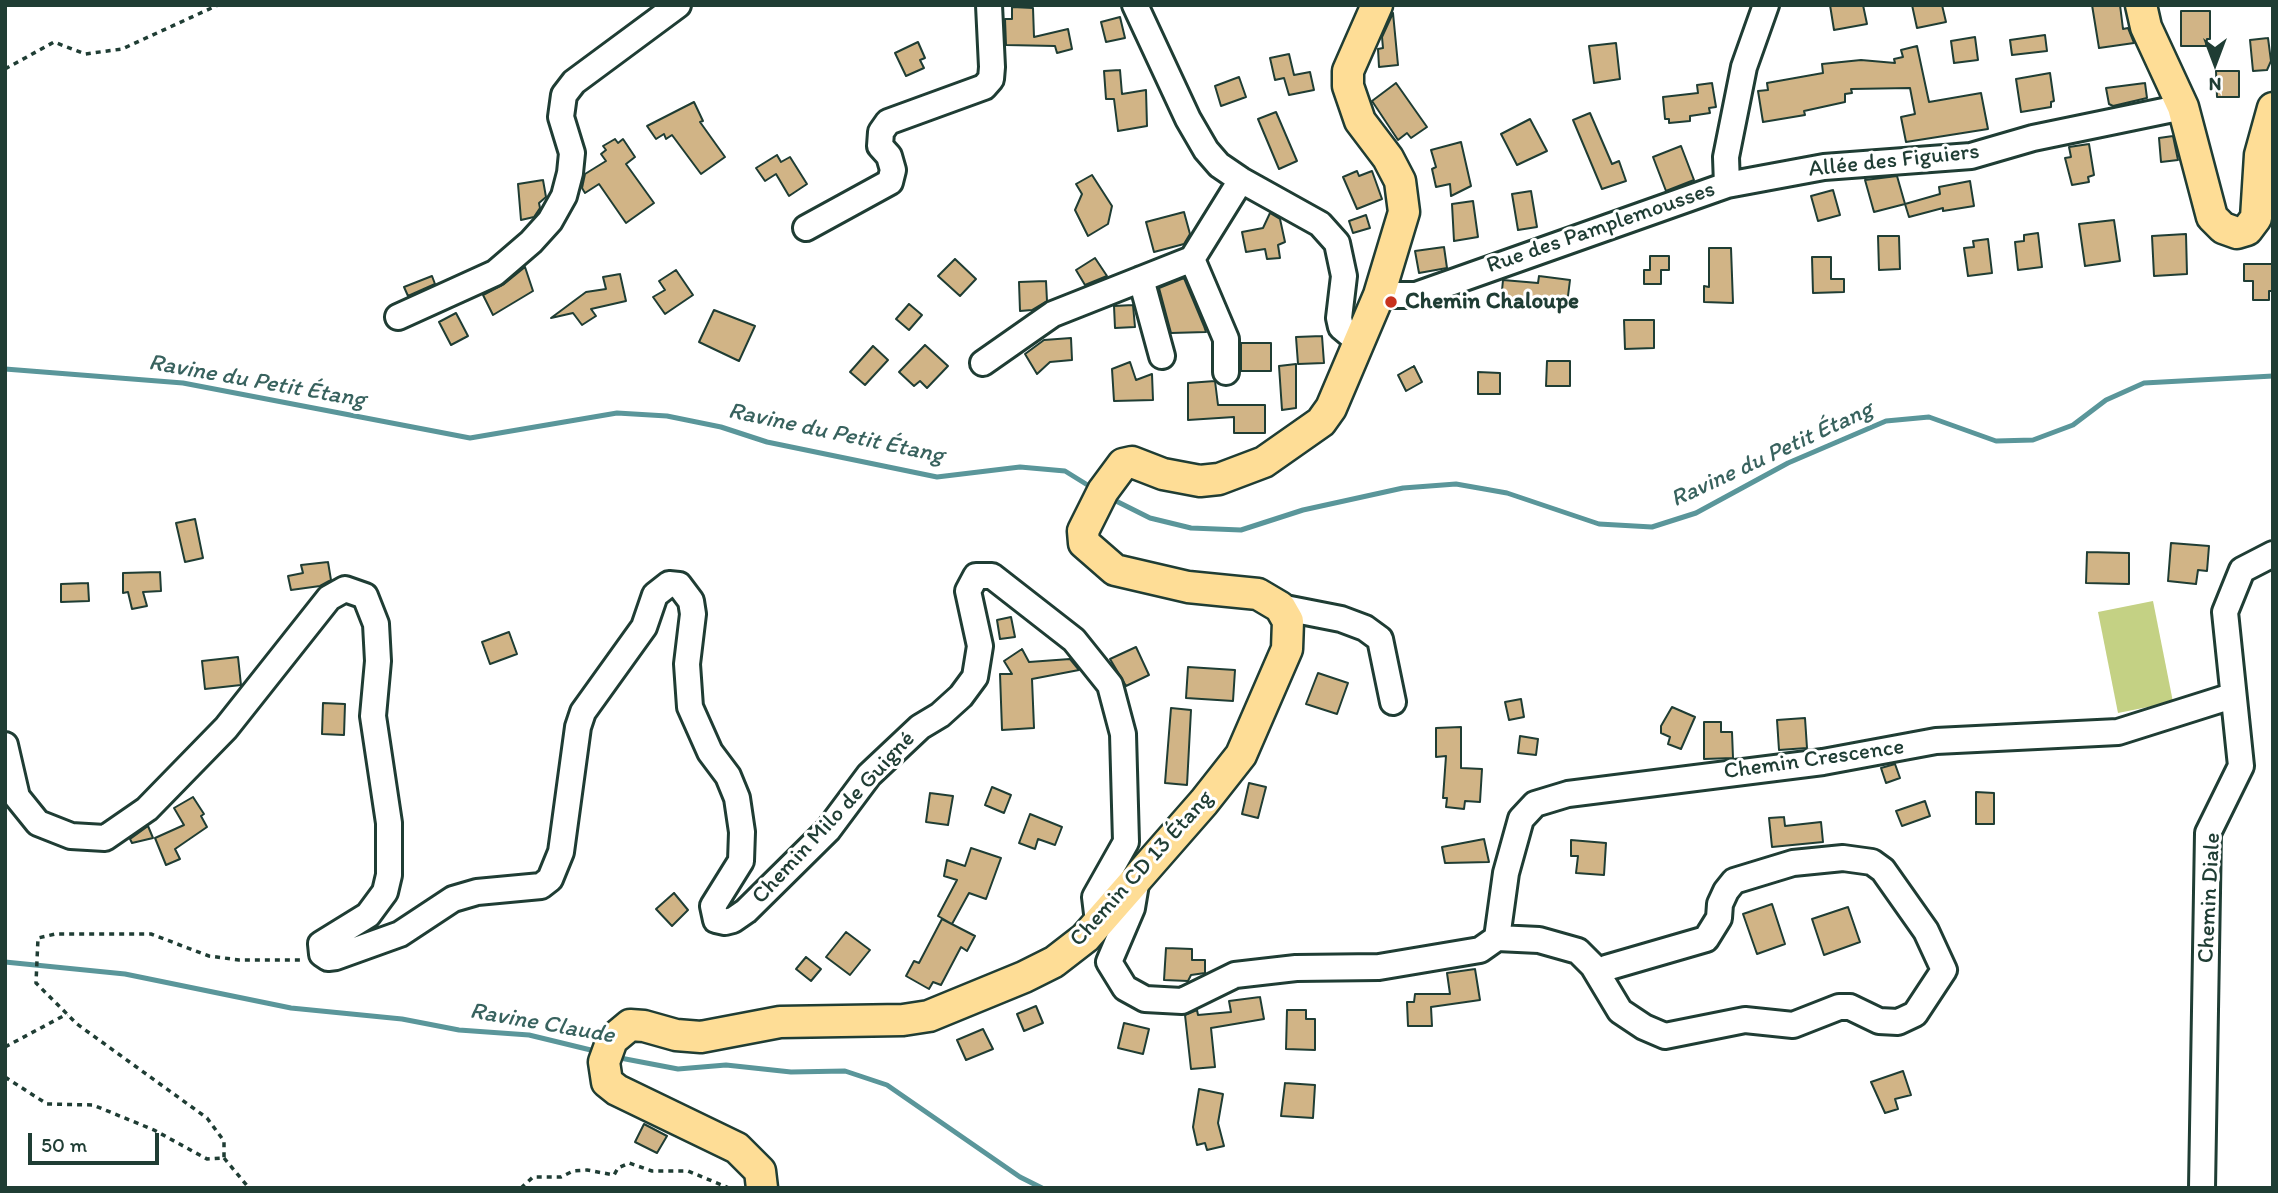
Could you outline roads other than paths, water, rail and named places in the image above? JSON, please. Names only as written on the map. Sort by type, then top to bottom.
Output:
[{"type":"main road","points":[[1280,607],[1258,594],[1188,587],[1115,570],[1083,543],[1086,520],[1117,469],[1132,462],[1163,474],[1200,481],[1219,479],[1264,462],[1321,422],[1338,396],[1379,295],[1394,253],[1404,212],[1404,195],[1388,158],[1360,121],[1348,86],[1348,71],[1377,5]]},
{"type":"main road","points":[[2141,5],[2146,27],[2183,107],[2212,217],[2223,228],[2237,233],[2247,230],[2256,218],[2260,155],[2273,108]]},
{"type":"main road","name":"Chemin CD 13 Étang","points":[[762,1188],[760,1171],[737,1148],[617,1090],[607,1082],[603,1071],[611,1040],[630,1025],[690,1037],[780,1022],[903,1020],[929,1016],[949,1010],[1054,962],[1085,938],[1241,755],[1287,649],[1288,621],[1280,607]]},
{"type":"street","points":[[398,317],[495,272],[516,257],[537,235],[564,196],[570,173],[572,153],[561,117],[564,95],[574,82],[678,5]]},
{"type":"street","points":[[806,228],[890,183],[893,170],[890,156],[880,146],[881,132],[888,122],[984,88],[990,79],[992,67],[989,5]]},
{"type":"street","points":[[1135,5],[1188,119],[1206,150],[1219,165],[1241,180],[1320,224],[1337,243],[1344,276],[1339,318],[1341,327],[1359,342]]},
{"type":"street","name":"Rue des Pamplemousses","points":[[1379,295],[1416,295],[1727,185],[1726,157],[1744,66],[1766,5]]},
{"type":"street","name":"Allée des Figuiers","points":[[1727,185],[1824,167],[1971,156],[2033,138],[2183,107]]},
{"type":"street","points":[[983,363],[1053,314],[1192,259],[1241,180]]},
{"type":"street","points":[[1192,259],[1226,339],[1226,372]]},
{"type":"street","points":[[1141,279],[1162,356]]},
{"type":"street","name":"Chemin Diale","points":[[2202,1188],[2208,833],[2241,766],[2225,612],[2242,570],[2273,554]]},
{"type":"street","name":"Chemin Milo de Guigné","points":[[5,745],[17,797],[38,823],[71,836],[106,838],[147,809],[226,728],[314,615],[337,591],[356,590],[365,596],[376,624],[378,661],[373,716],[389,823],[389,875],[384,892],[368,915],[325,939],[321,944],[322,954],[328,958],[336,957],[400,934],[453,899],[477,892],[541,886],[550,879],[561,852],[578,727],[583,712],[644,627],[655,595],[669,584],[685,590],[691,601],[687,690],[690,707],[710,752],[728,776],[737,798],[742,832],[741,861],[713,906],[716,920],[733,920],[746,911],[828,830],[869,775],[920,727],[940,715],[975,677],[981,646],[968,591],[976,576],[992,576],[1074,640],[1110,685],[1123,734],[1126,842],[1095,897],[1098,922]]},
{"type":"street","points":[[1280,607],[1341,619],[1365,628],[1380,639],[1392,702]]},
{"type":"street","name":"Chemin Crescence","points":[[1497,938],[1506,873],[1521,819],[1535,804],[1568,794],[1823,762],[1936,741],[2119,732],[2232,695]]},
{"type":"street","points":[[1138,878],[1132,908],[1109,962],[1125,988],[1144,999],[1182,1001],[1235,975],[1296,968],[1380,967],[1480,950],[1497,938],[1539,940],[1578,951],[1599,976],[1620,1011],[1644,1027],[1665,1036],[1745,1020],[1793,1025],[1839,1007],[1850,1007],[1879,1021],[1898,1022],[1915,1014],[1944,970],[1926,930],[1883,870],[1872,862],[1843,858],[1793,863],[1734,881],[1726,891],[1720,904],[1719,918],[1706,939],[1606,968],[1599,976]]},
{"type":"waterway","name":"Ravine du Petit Étang","points":[[5,369],[183,383],[470,438],[617,413],[667,416],[721,427],[767,442],[937,477],[1020,467],[1065,471],[1094,489]]},
{"type":"waterway","name":"Ravine du Petit Étang","points":[[1108,497],[1150,518],[1191,528],[1241,530],[1303,510],[1403,488],[1456,484],[1507,493],[1599,524],[1652,527],[1696,513],[1788,463],[1886,421],[1929,417],[1996,441],[2033,440],[2073,425],[2106,400],[2144,383],[2273,376]]},
{"type":"waterway","name":"Ravine Claude","points":[[5,962],[125,974],[291,1008],[402,1019],[459,1030],[529,1035],[599,1052]]},
{"type":"waterway","name":"Ravine Claude","points":[[615,1057],[678,1069],[726,1065],[791,1072],[845,1071],[887,1085],[1020,1177],[1042,1188]]},
{"type":"place","name":"Chemin Chaloupe","points":[[1391,302]]}]
